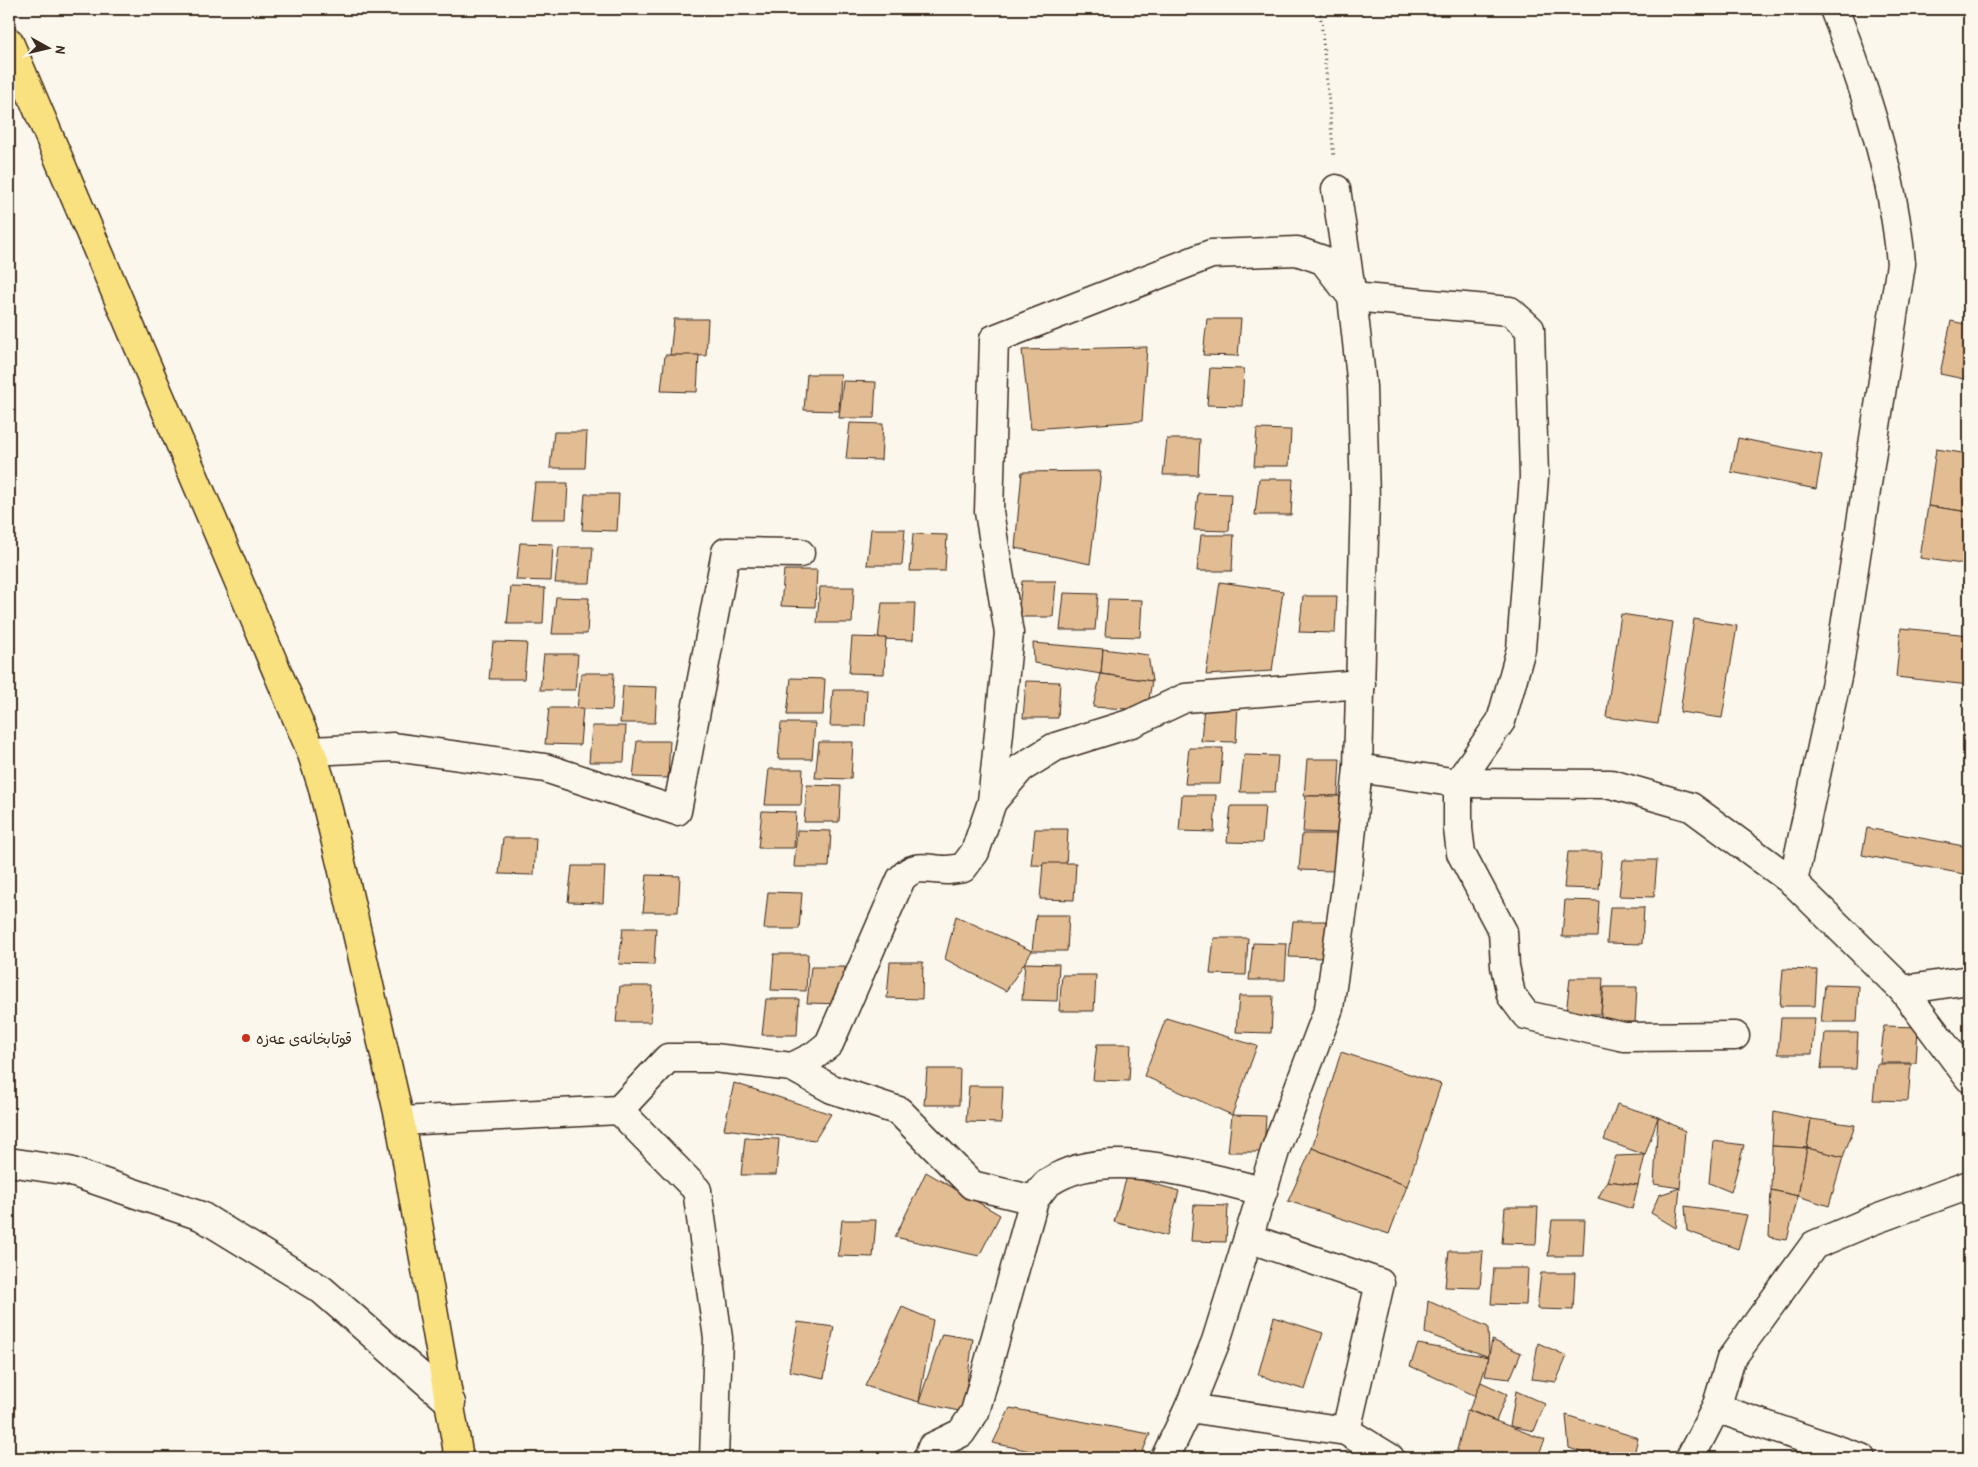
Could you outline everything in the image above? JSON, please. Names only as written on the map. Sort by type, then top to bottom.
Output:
[{"type":"main road","points":[[9,42],[311,751],[322,785],[400,1121],[459,1458]]},
{"type":"street","points":[[1793,882],[1838,672],[1901,264],[1898,226],[1878,141],[1855,61],[1834,9]]},
{"type":"street","points":[[1165,1458],[1189,1408],[1216,1341],[1276,1148],[1329,1008],[1346,887],[1358,768],[1364,471],[1362,387],[1352,297],[1336,189]]},
{"type":"street","points":[[792,1066],[814,1056],[829,1044],[900,879],[907,871],[917,868],[948,871],[963,868],[975,852],[992,802],[1009,633],[989,512],[994,339],[1211,254],[1297,251],[1323,260],[1352,297],[1510,311],[1530,329],[1534,476],[1521,649],[1501,721],[1458,784],[1458,829],[1461,853],[1503,932],[1511,995],[1526,1015],[1624,1037],[1735,1036]]},
{"type":"street","points":[[311,751],[394,747],[545,768],[678,810],[726,552],[800,553]]},
{"type":"street","points":[[992,802],[1021,768],[1055,747],[1132,723],[1185,698],[1361,684]]},
{"type":"street","points":[[1358,768],[1458,784],[1611,784],[1691,807],[1793,882],[1903,990],[1969,1078]]},
{"type":"street","points":[[1903,990],[1969,980]]},
{"type":"street","points":[[400,1121],[619,1110],[668,1058],[714,1058],[792,1066],[832,1088],[899,1111],[972,1184],[1034,1200]]},
{"type":"street","points":[[619,1110],[698,1190],[718,1338],[714,1458]]},
{"type":"street","points":[[9,1162],[69,1172],[201,1216],[322,1290],[450,1403]]},
{"type":"street","points":[[928,1458],[932,1447],[961,1433],[975,1412],[1034,1200],[1048,1182],[1072,1171],[1112,1163],[1144,1164],[1263,1191]]},
{"type":"street","points":[[1690,1458],[1716,1408],[1731,1359],[1814,1245],[1871,1221],[1969,1186]]},
{"type":"street","points":[[1248,1238],[1380,1283],[1346,1430]]},
{"type":"street","points":[[1189,1408],[1346,1430],[1390,1458]]},
{"type":"street","points":[[1716,1408],[1862,1458]]},
{"type":"path","points":[[1320,9],[1336,189]]},
{"type":"building","points":[[674,319],[708,319],[706,356],[670,355]]},
{"type":"building","points":[[1207,319],[1241,319],[1238,356],[1203,355]]},
{"type":"building","points":[[1951,321],[1969,325],[1969,380],[1940,374]]},
{"type":"building","points":[[1147,347],[1142,421],[1031,429],[1022,350]]},
{"type":"building","points":[[665,355],[699,355],[697,392],[661,391]]},
{"type":"building","points":[[1210,368],[1244,369],[1242,406],[1207,405]]},
{"type":"building","points":[[807,374],[841,374],[839,411],[804,410]]},
{"type":"building","points":[[843,381],[876,382],[874,418],[839,418]]},
{"type":"building","points":[[850,423],[883,424],[881,460],[846,459]]},
{"type":"building","points":[[1257,429],[1291,430],[1289,466],[1254,466]]},
{"type":"building","points":[[554,432],[587,432],[585,468],[550,468]]},
{"type":"building","points":[[1738,438],[1822,455],[1816,489],[1731,472]]},
{"type":"building","points":[[1167,439],[1200,439],[1198,475],[1163,475]]},
{"type":"building","points":[[1936,449],[1969,454],[1969,512],[1928,506]]},
{"type":"building","points":[[1101,471],[1090,564],[1015,548],[1022,472]]},
{"type":"building","points":[[1259,479],[1293,479],[1291,515],[1255,515]]},
{"type":"building","points":[[535,483],[568,483],[566,519],[531,519]]},
{"type":"building","points":[[1198,493],[1231,494],[1229,531],[1194,530]]},
{"type":"building","points":[[585,494],[619,494],[617,531],[582,530]]},
{"type":"building","points":[[1928,506],[1969,512],[1969,565],[1920,558]]},
{"type":"building","points":[[871,529],[905,529],[902,565],[867,565]]},
{"type":"building","points":[[913,534],[947,535],[945,571],[910,571]]},
{"type":"building","points":[[1201,535],[1234,535],[1232,571],[1197,571]]},
{"type":"building","points":[[520,543],[553,544],[551,581],[516,580]]},
{"type":"building","points":[[559,547],[593,547],[590,583],[555,583]]},
{"type":"building","points":[[784,570],[817,570],[815,607],[781,606]]},
{"type":"building","points":[[1022,581],[1056,581],[1053,617],[1018,617]]},
{"type":"building","points":[[1220,582],[1283,591],[1272,671],[1206,675]]},
{"type":"building","points":[[511,587],[545,588],[543,624],[507,624]]},
{"type":"building","points":[[820,587],[854,587],[852,623],[817,623]]},
{"type":"building","points":[[1064,593],[1098,594],[1095,630],[1060,630]]},
{"type":"building","points":[[1303,596],[1337,596],[1335,633],[1299,632]]},
{"type":"building","points":[[556,597],[589,598],[587,634],[552,634]]},
{"type":"building","points":[[1108,599],[1142,600],[1140,637],[1105,636]]},
{"type":"building","points":[[882,603],[915,603],[913,640],[878,639]]},
{"type":"building","points":[[1621,614],[1673,622],[1658,724],[1606,717]]},
{"type":"building","points":[[1694,619],[1737,626],[1722,718],[1680,712]]},
{"type":"building","points":[[1901,628],[1969,635],[1969,685],[1896,677]]},
{"type":"building","points":[[852,637],[886,638],[884,674],[849,673]]},
{"type":"building","points":[[493,642],[527,643],[524,679],[489,679]]},
{"type":"building","points":[[1033,643],[1103,649],[1101,674],[1034,663]]},
{"type":"building","points":[[1103,649],[1148,655],[1152,681],[1101,674]]},
{"type":"building","points":[[544,654],[578,654],[575,690],[540,690]]},
{"type":"building","points":[[581,673],[614,673],[612,710],[577,709]]},
{"type":"building","points":[[1101,674],[1152,681],[1147,710],[1093,707]]},
{"type":"building","points":[[791,678],[825,679],[823,715],[787,715]]},
{"type":"building","points":[[1026,681],[1060,682],[1058,718],[1023,718]]},
{"type":"building","points":[[623,686],[657,687],[655,723],[620,723]]},
{"type":"building","points":[[833,690],[867,690],[865,726],[830,726]]},
{"type":"building","points":[[1204,705],[1238,705],[1236,742],[1201,741]]},
{"type":"building","points":[[549,708],[583,708],[580,745],[545,744]]},
{"type":"building","points":[[781,723],[815,723],[812,759],[778,759]]},
{"type":"building","points":[[592,726],[626,726],[624,762],[589,762]]},
{"type":"building","points":[[637,741],[670,741],[668,778],[633,777]]},
{"type":"building","points":[[819,742],[853,742],[851,779],[815,778]]},
{"type":"building","points":[[1189,748],[1223,748],[1220,784],[1185,784]]},
{"type":"building","points":[[1244,755],[1278,756],[1275,792],[1240,792]]},
{"type":"building","points":[[1307,759],[1340,759],[1338,796],[1304,796]]},
{"type":"building","points":[[769,769],[803,769],[801,805],[765,805]]},
{"type":"building","points":[[807,785],[841,786],[839,822],[804,822]]},
{"type":"building","points":[[1182,795],[1216,795],[1214,832],[1179,831]]},
{"type":"building","points":[[1306,796],[1340,796],[1338,833],[1303,832]]},
{"type":"building","points":[[1231,806],[1265,806],[1262,843],[1227,842]]},
{"type":"building","points":[[762,811],[796,812],[794,848],[758,848]]},
{"type":"building","points":[[1867,828],[1969,847],[1969,875],[1862,855]]},
{"type":"building","points":[[1035,829],[1068,829],[1066,866],[1031,865]]},
{"type":"building","points":[[797,830],[831,831],[829,867],[794,867]]},
{"type":"building","points":[[1302,834],[1336,834],[1334,871],[1299,870]]},
{"type":"building","points":[[503,838],[536,838],[534,875],[499,874]]},
{"type":"building","points":[[1568,852],[1602,852],[1599,889],[1564,888]]},
{"type":"building","points":[[1623,860],[1657,860],[1654,897],[1619,896]]},
{"type":"building","points":[[1043,863],[1076,863],[1074,900],[1040,899]]},
{"type":"building","points":[[572,866],[605,866],[603,903],[568,902]]},
{"type":"building","points":[[647,875],[680,876],[678,912],[643,912]]},
{"type":"building","points":[[768,892],[802,893],[799,929],[764,929]]},
{"type":"building","points":[[1565,900],[1599,901],[1597,937],[1562,937]]},
{"type":"building","points":[[1610,907],[1644,907],[1642,944],[1607,943]]},
{"type":"building","points":[[1036,915],[1069,915],[1067,951],[1032,951]]},
{"type":"building","points":[[956,916],[1032,951],[1006,991],[945,959]]},
{"type":"building","points":[[1293,921],[1326,921],[1324,958],[1289,957]]},
{"type":"building","points":[[623,928],[656,928],[654,965],[619,964]]},
{"type":"building","points":[[1214,938],[1248,938],[1246,975],[1210,974]]},
{"type":"building","points":[[1253,943],[1287,944],[1285,980],[1249,980]]},
{"type":"building","points":[[774,954],[808,954],[806,991],[771,990]]},
{"type":"building","points":[[890,962],[923,962],[922,999],[887,998]]},
{"type":"building","points":[[1025,963],[1059,964],[1057,1001],[1022,1000]]},
{"type":"building","points":[[811,967],[845,967],[843,1004],[807,1003]]},
{"type":"building","points":[[1783,969],[1817,970],[1815,1006],[1780,1006]]},
{"type":"building","points":[[1062,975],[1096,975],[1094,1011],[1059,1011]]},
{"type":"building","points":[[1570,978],[1603,978],[1601,1014],[1566,1014]]},
{"type":"building","points":[[1825,985],[1859,986],[1857,1022],[1821,1022]]},
{"type":"building","points":[[620,986],[653,986],[651,1022],[616,1022]]},
{"type":"building","points":[[1604,987],[1637,987],[1635,1024],[1600,1023]]},
{"type":"building","points":[[1239,996],[1273,996],[1271,1033],[1236,1032]]},
{"type":"building","points":[[766,999],[799,999],[797,1035],[762,1035]]},
{"type":"building","points":[[1166,1018],[1257,1046],[1232,1115],[1144,1076]]},
{"type":"building","points":[[1781,1018],[1815,1018],[1812,1054],[1778,1054]]},
{"type":"building","points":[[1884,1026],[1918,1027],[1916,1063],[1880,1063]]},
{"type":"building","points":[[1825,1033],[1858,1033],[1856,1069],[1821,1069]]},
{"type":"building","points":[[1097,1044],[1131,1044],[1129,1081],[1093,1080]]},
{"type":"building","points":[[1341,1052],[1441,1084],[1407,1186],[1312,1148]]},
{"type":"building","points":[[1877,1064],[1911,1064],[1908,1101],[1873,1100]]},
{"type":"building","points":[[927,1069],[960,1069],[959,1105],[924,1105]]},
{"type":"building","points":[[734,1083],[831,1114],[815,1140],[724,1129]]},
{"type":"building","points":[[969,1086],[1003,1086],[1001,1123],[966,1122]]},
{"type":"building","points":[[1617,1104],[1658,1117],[1645,1155],[1604,1140]]},
{"type":"building","points":[[1774,1111],[1811,1119],[1807,1148],[1772,1146]]},
{"type":"building","points":[[1232,1115],[1266,1116],[1264,1152],[1228,1152]]},
{"type":"building","points":[[1658,1117],[1685,1131],[1680,1188],[1654,1184]]},
{"type":"building","points":[[1811,1119],[1855,1125],[1843,1157],[1807,1148]]},
{"type":"building","points":[[745,1138],[779,1139],[776,1175],[741,1175]]},
{"type":"building","points":[[1713,1141],[1744,1145],[1731,1192],[1709,1183]]},
{"type":"building","points":[[1772,1146],[1807,1148],[1798,1196],[1771,1190]]},
{"type":"building","points":[[1312,1148],[1407,1186],[1389,1234],[1288,1201]]},
{"type":"building","points":[[1807,1148],[1843,1157],[1829,1206],[1798,1196]]},
{"type":"building","points":[[1645,1155],[1638,1185],[1607,1181],[1616,1156]]},
{"type":"building","points":[[926,1172],[1000,1215],[979,1256],[895,1237]]},
{"type":"building","points":[[1127,1176],[1179,1191],[1167,1236],[1114,1222]]},
{"type":"building","points":[[1607,1181],[1638,1185],[1632,1209],[1598,1198]]},
{"type":"building","points":[[1680,1188],[1676,1228],[1651,1213],[1659,1195]]},
{"type":"building","points":[[1771,1190],[1798,1196],[1787,1240],[1769,1237]]},
{"type":"building","points":[[1194,1205],[1228,1206],[1226,1242],[1191,1241]]},
{"type":"building","points":[[1685,1206],[1747,1215],[1738,1249],[1687,1231]]},
{"type":"building","points":[[1505,1207],[1538,1207],[1536,1244],[1502,1243]]},
{"type":"building","points":[[842,1220],[876,1220],[873,1257],[838,1256]]},
{"type":"building","points":[[1552,1220],[1585,1220],[1583,1256],[1548,1256]]},
{"type":"building","points":[[1449,1251],[1483,1251],[1480,1288],[1445,1287]]},
{"type":"building","points":[[1494,1268],[1528,1268],[1526,1305],[1491,1304]]},
{"type":"building","points":[[1541,1273],[1575,1273],[1573,1310],[1537,1309]]},
{"type":"building","points":[[1428,1301],[1488,1327],[1489,1357],[1425,1333]]},
{"type":"building","points":[[902,1307],[933,1320],[919,1402],[865,1386]]},
{"type":"building","points":[[1274,1317],[1323,1333],[1305,1390],[1258,1375]]},
{"type":"building","points":[[798,1322],[834,1327],[824,1378],[789,1371]]},
{"type":"building","points":[[942,1334],[973,1339],[963,1412],[919,1402]]},
{"type":"building","points":[[1492,1340],[1521,1353],[1510,1379],[1485,1376]]},
{"type":"building","points":[[1538,1343],[1567,1356],[1556,1382],[1532,1379]]},
{"type":"building","points":[[1418,1344],[1489,1357],[1476,1396],[1410,1366]]},
{"type":"building","points":[[1481,1382],[1507,1394],[1496,1421],[1469,1410]]},
{"type":"building","points":[[1516,1391],[1545,1404],[1534,1431],[1510,1426]]},
{"type":"building","points":[[1010,1408],[1150,1434],[1140,1458],[1062,1458],[993,1443]]},
{"type":"building","points":[[1467,1410],[1545,1440],[1537,1458],[1455,1458]]},
{"type":"building","points":[[1566,1415],[1638,1438],[1633,1458],[1598,1458],[1569,1448]]},
{"type":"place","name":"قوتابخانەی عەزە","points":[[246,1038]]}]
